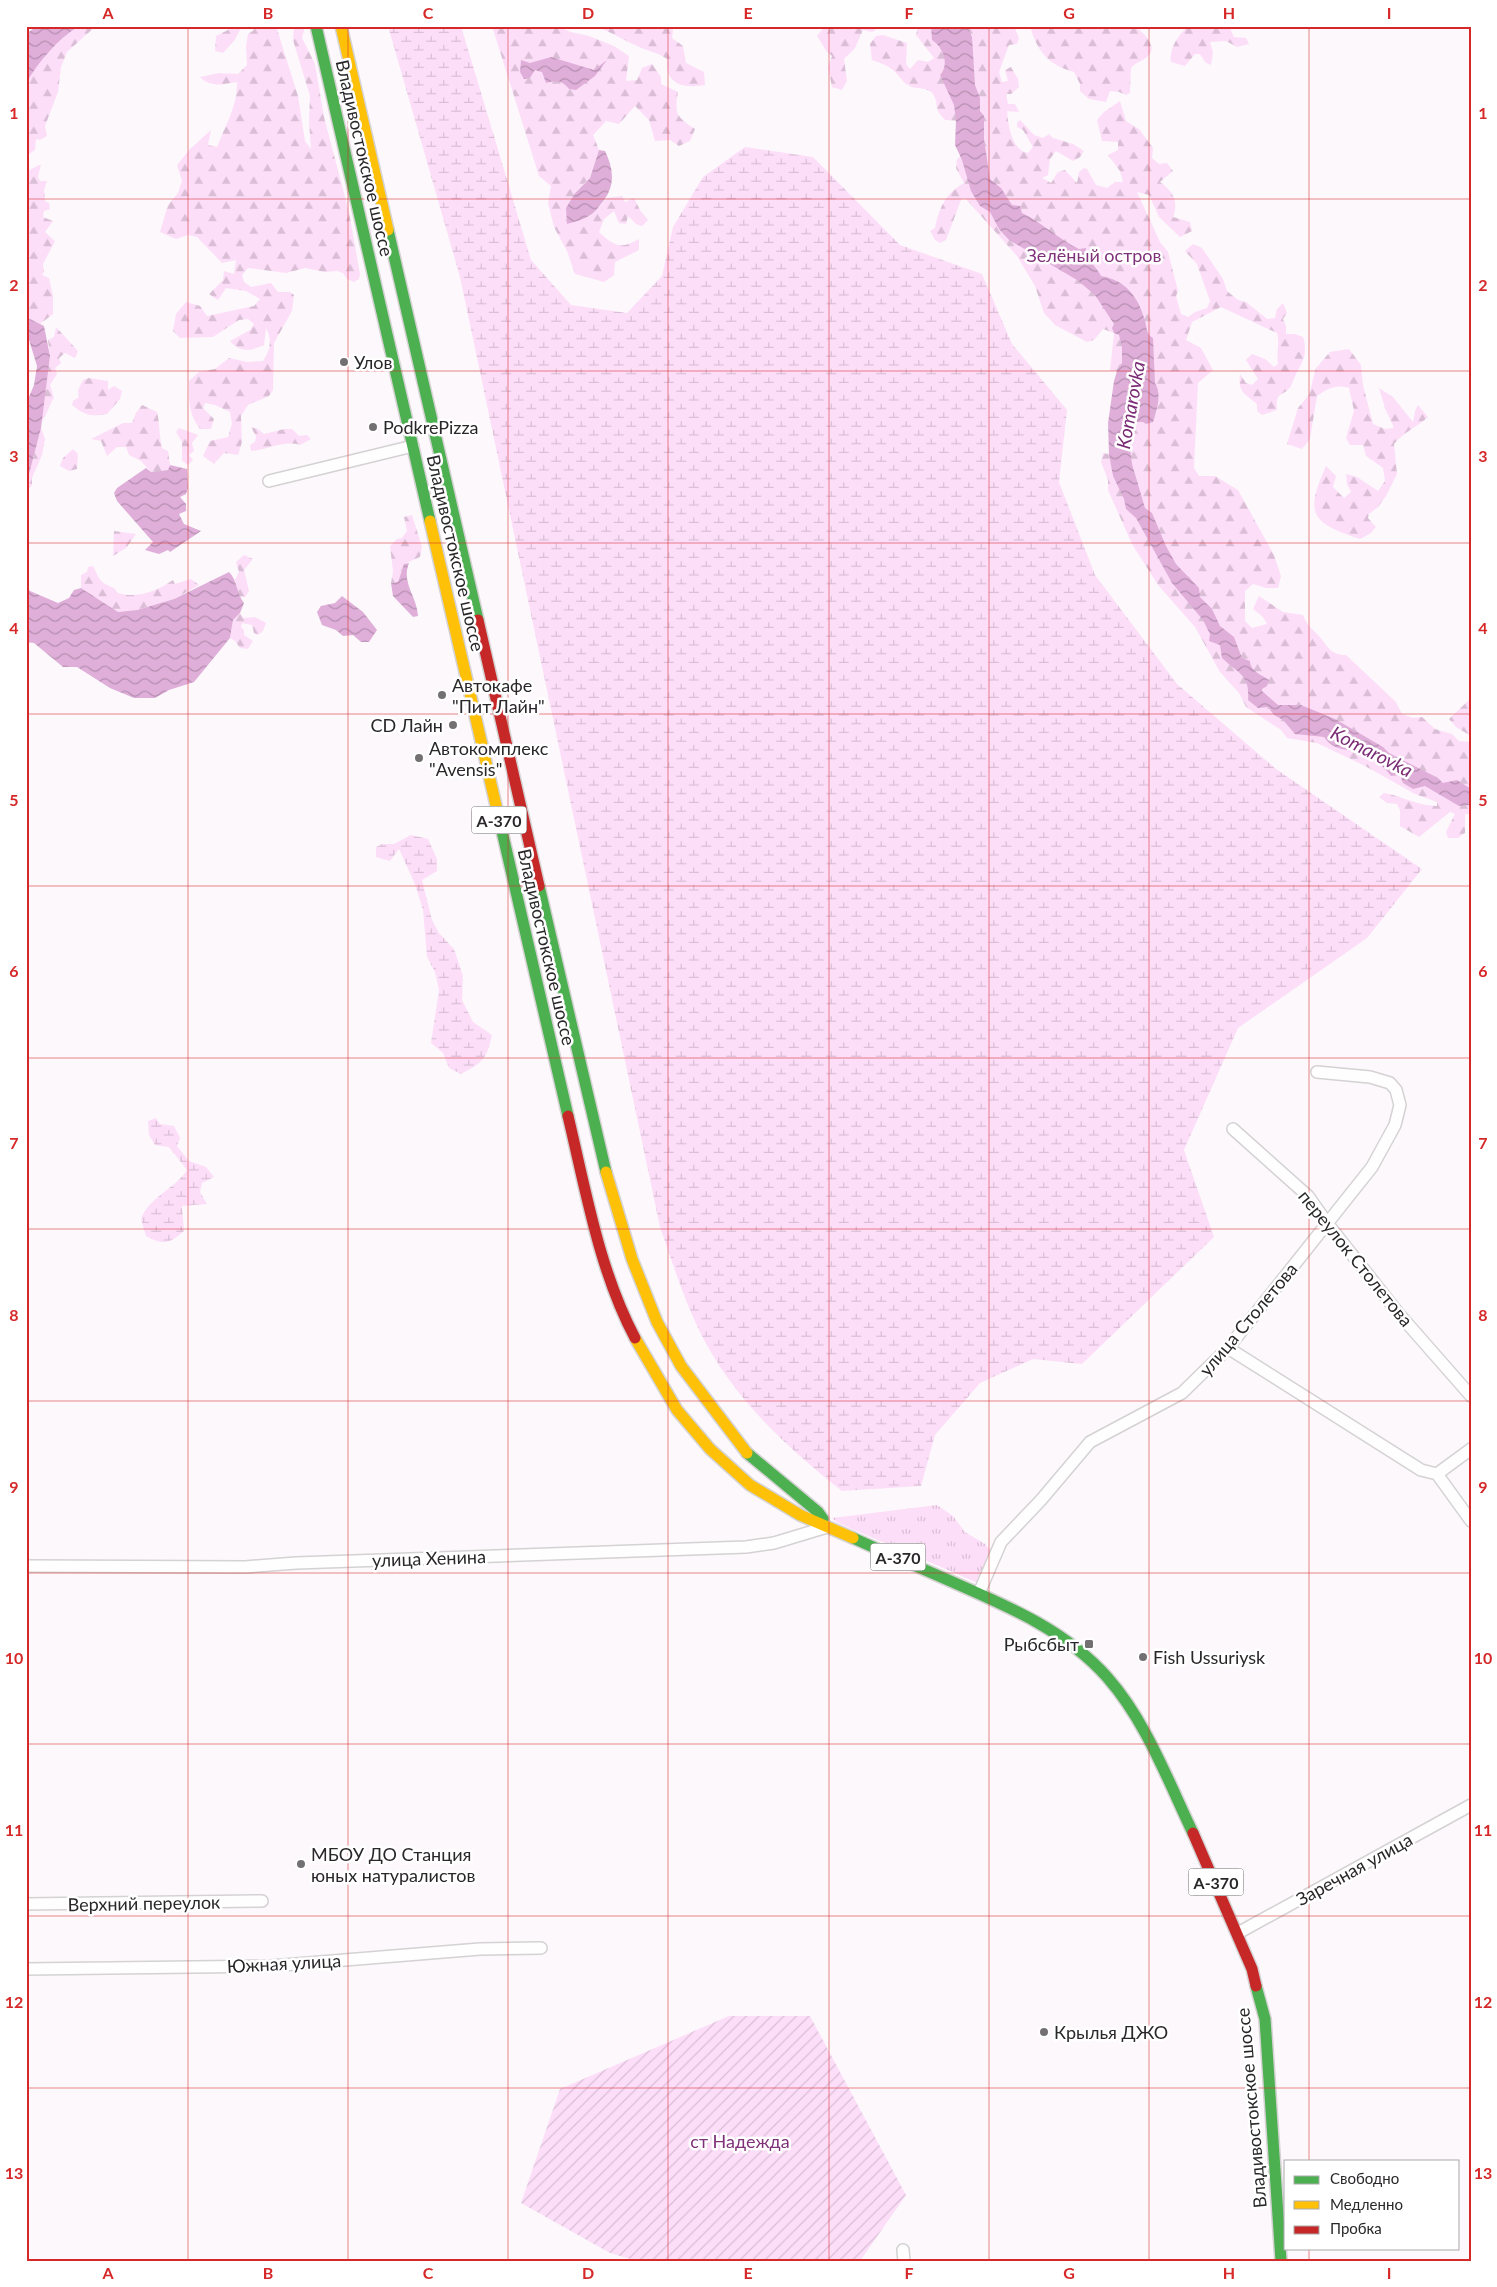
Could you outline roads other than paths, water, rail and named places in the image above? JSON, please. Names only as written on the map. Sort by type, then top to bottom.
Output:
[{"type":"highway","name":"Владивостокское шоссе","points":[[316,26],[556,1064],[604,1260],[625,1319],[650,1366],[677,1410],[710,1449],[750,1485],[800,1515],[1019,1611],[1084,1654],[1108,1678],[1130,1709],[1153,1749],[1210,1869],[1252,1969],[1265,2019],[1281,2261]]},
{"type":"highway","name":"Владивостокское шоссе","points":[[341,26],[572,1028],[620,1220],[632,1259],[654,1313],[680,1366],[744,1451],[818,1512],[829,1527]]},
{"type":"highway","points":[[322,50],[327,53],[334,53],[346,47]]},
{"type":"highway","points":[[596,1228],[604,1233],[612,1234],[618,1228],[620,1220]]},
{"type":"street","points":[[269,481],[413,446]]},
{"type":"street","name":"улица Столетова","points":[[979,1593],[1001,1542],[1041,1500],[1090,1442],[1182,1394],[1228,1348],[1376,1160],[1395,1125],[1400,1106],[1396,1090],[1390,1083],[1370,1077],[1317,1072]]},
{"type":"street","name":"переулок Столетова","points":[[1233,1129],[1308,1196],[1399,1314],[1471,1396]]},
{"type":"street","points":[[1228,1348],[1398,1457],[1421,1470],[1437,1474],[1471,1521]]},
{"type":"street","points":[[1437,1474],[1471,1448]]},
{"type":"street","name":"улица Хенина","points":[[26,1566],[245,1567],[306,1562],[746,1547],[774,1543],[829,1527]]},
{"type":"street","name":"Заречная улица","points":[[1238,1933],[1471,1805]]},
{"type":"street","name":"Верхний переулок","points":[[26,1904],[262,1901]]},
{"type":"street","name":"Южная улица","points":[[26,1969],[271,1966],[480,1949],[541,1948]]},
{"type":"water","points":[[37,26],[79,26],[50,51],[26,83],[26,34]]},
{"type":"water","name":"Komarovka","points":[[931,26],[967,26],[972,37],[975,85],[980,98],[980,111],[984,116],[984,139],[990,179],[1001,188],[1012,205],[1020,206],[1022,213],[1037,221],[1071,245],[1079,249],[1086,248],[1089,260],[1101,276],[1118,281],[1130,291],[1139,305],[1148,333],[1153,338],[1155,383],[1158,392],[1153,422],[1146,424],[1137,422],[1129,441],[1132,464],[1145,508],[1152,513],[1176,564],[1199,588],[1200,597],[1212,609],[1220,626],[1234,637],[1242,658],[1250,661],[1254,670],[1269,680],[1267,686],[1262,691],[1278,705],[1301,705],[1335,719],[1383,747],[1389,753],[1438,778],[1443,783],[1457,780],[1471,789],[1471,805],[1459,806],[1425,786],[1413,789],[1403,783],[1400,775],[1391,776],[1373,759],[1336,747],[1324,737],[1295,734],[1268,707],[1258,708],[1248,700],[1245,680],[1222,658],[1220,645],[1209,641],[1210,634],[1203,620],[1172,583],[1136,518],[1126,509],[1124,499],[1113,476],[1109,454],[1108,423],[1114,381],[1122,363],[1122,347],[1119,335],[1114,333],[1112,328],[1114,324],[1095,295],[1077,280],[1009,240],[999,229],[990,212],[980,206],[971,191],[962,160],[955,145],[956,120],[954,105],[940,75],[945,66],[945,61],[942,51],[932,40]]},
{"type":"water","points":[[551,57],[594,70],[607,60],[595,76],[576,90],[569,89],[559,82],[546,83],[542,72],[535,70],[530,78],[524,79],[520,72],[521,60],[530,63]]},
{"type":"water","points":[[599,150],[605,151],[611,166],[612,180],[609,193],[592,214],[584,219],[567,224],[566,208],[575,193],[590,178]]},
{"type":"water","points":[[26,317],[44,326],[50,356],[41,428],[26,486],[26,404],[34,385],[37,366],[26,330]]},
{"type":"water","points":[[170,465],[187,469],[188,488],[186,494],[180,497],[186,504],[186,511],[179,514],[184,524],[201,531],[170,552],[168,550],[159,554],[145,550],[153,542],[117,501],[114,493],[117,488],[146,468],[151,472],[168,470]]},
{"type":"water","points":[[409,563],[407,570],[408,583],[418,616],[413,617],[393,596],[391,583],[398,582],[404,564]]},
{"type":"water","points":[[229,572],[244,603],[240,613],[233,620],[230,638],[194,682],[169,690],[155,698],[134,698],[110,688],[77,667],[63,667],[34,643],[26,642],[26,585],[30,591],[58,603],[69,598],[74,590],[81,588],[118,612],[137,610],[174,599]]},
{"type":"water","points":[[342,596],[363,612],[377,630],[369,642],[361,642],[353,635],[343,636],[336,630],[322,625],[317,612],[321,606],[335,603]]},
{"type":"place","name":"Улов","points":[[344,362]]},
{"type":"place","name":"PodkrePizza","points":[[373,427]]},
{"type":"place","name":"Автокафе \"Пит Лайн\"","points":[[442,695]]},
{"type":"place","name":"CD Лайн","points":[[453,725]]},
{"type":"place","name":"Автокомплекс \"Avensis\"","points":[[419,758]]},
{"type":"place","name":"Рыбсбыт","points":[[1089,1644]]},
{"type":"place","name":"Fish Ussuriysk","points":[[1143,1657]]},
{"type":"place","name":"МБОУ ДО Станция юных натуралистов","points":[[301,1864]]},
{"type":"place","name":"Крылья ДЖО","points":[[1044,2032]]},
{"type":"park label","name":"Зелёный остров","points":[[1094,255]]},
{"type":"park label","name":"ст Надежда","points":[[740,2141]]}]
